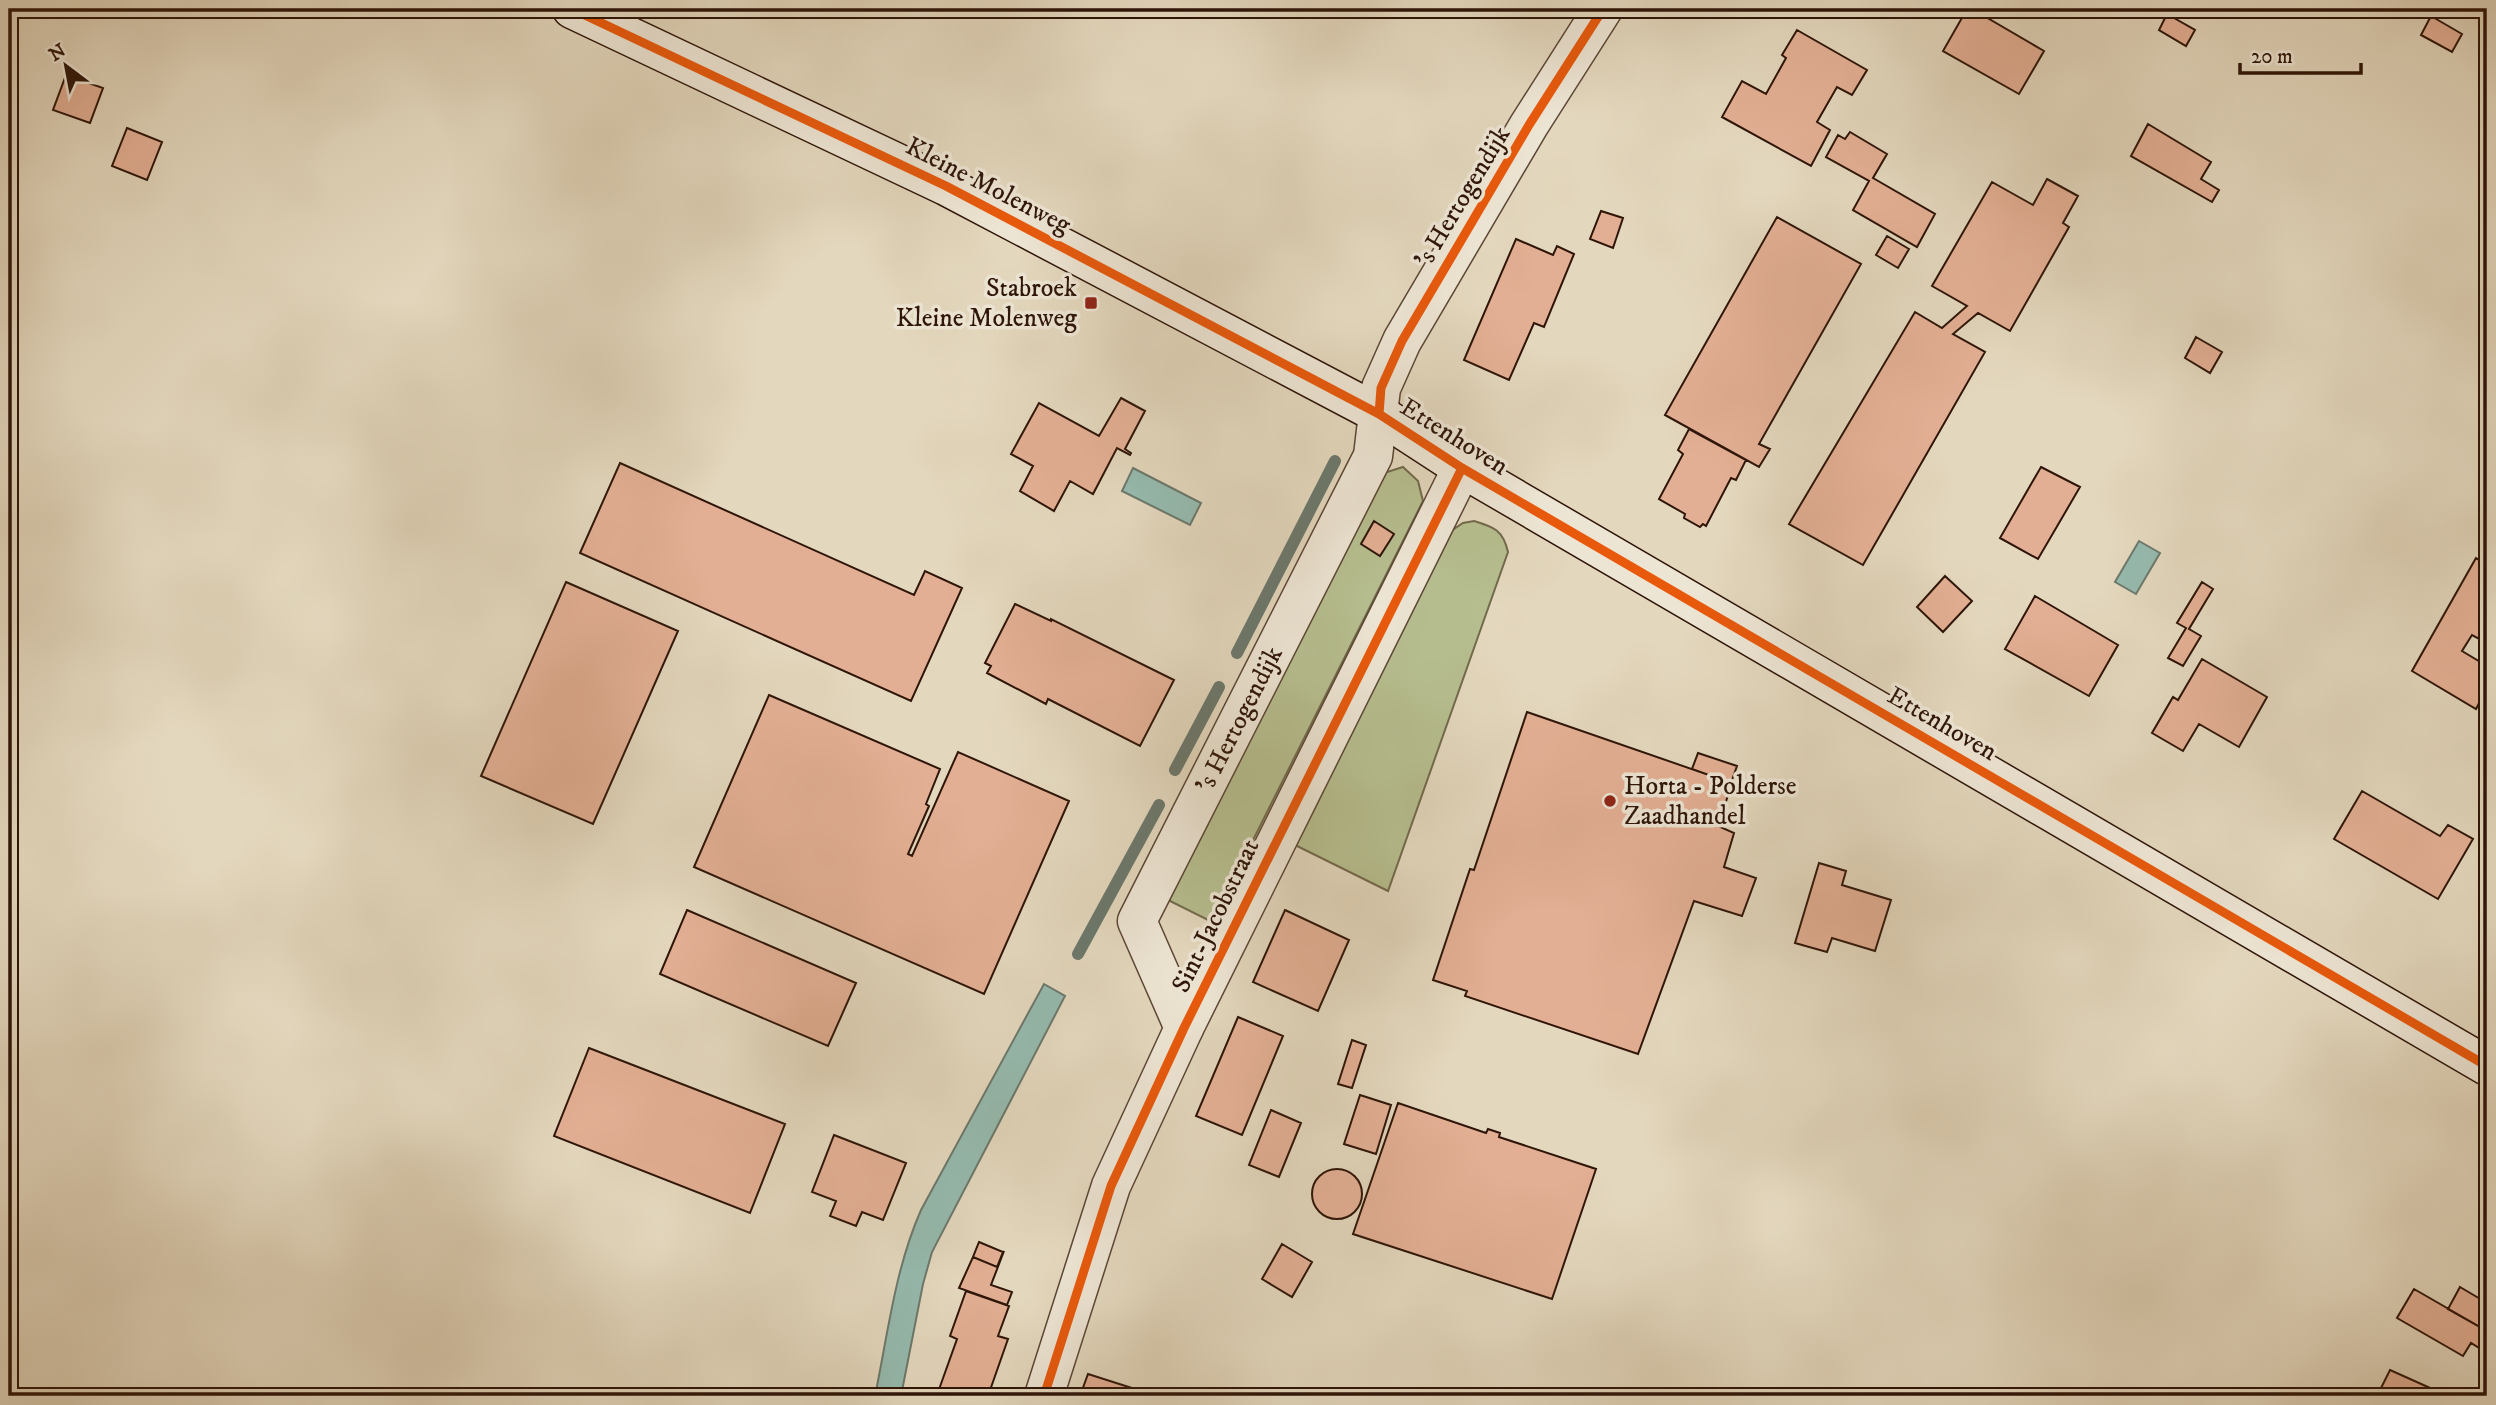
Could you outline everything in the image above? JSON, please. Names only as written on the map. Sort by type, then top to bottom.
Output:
[{"type":"main road","name":"Kleine Molenweg","points":[[572,9],[946,186],[1379,414]]},
{"type":"main road","name":"'s Hertogendijk","points":[[1184,1028],[1138,921],[1373,456],[1381,388],[1402,341],[1529,125],[1603,9]]},
{"type":"main road","name":"Ettenhoven","points":[[1379,414],[1462,468],[2487,1066]]},
{"type":"main road","name":"Sint-Jacobstraat","points":[[1044,1396],[1111,1186],[1184,1028],[1462,468]]},
{"type":"green space","points":[[1403,467],[1418,481],[1423,501],[1212,922],[1166,899],[1384,473]]},
{"type":"green space","points":[[1474,521],[1497,530],[1508,552],[1388,891],[1295,845],[1451,531],[1463,523]]},
{"type":"water","points":[[1133,468],[1201,503],[1190,525],[1122,491]]},
{"type":"water","points":[[2139,541],[2160,553],[2136,594],[2115,582]]},
{"type":"water","points":[[1044,984],[1065,996],[932,1252],[901,1396],[875,1396],[898,1278],[921,1210]]},
{"type":"building","points":[[1967,9],[1972,9],[2044,51],[2019,94],[1943,51]]},
{"type":"building","points":[[2167,14],[2195,30],[2186,46],[2159,30]]},
{"type":"building","points":[[2431,16],[2462,34],[2452,52],[2421,35]]},
{"type":"building","points":[[1797,30],[1867,70],[1852,95],[1837,87],[1817,122],[1830,130],[1811,166],[1722,117],[1742,81],[1766,94],[1786,58],[1782,55]]},
{"type":"building","points":[[66,75],[103,88],[90,123],[53,110]]},
{"type":"building","points":[[2148,124],[2211,162],[2201,179],[2219,190],[2212,202],[2131,156]]},
{"type":"building","points":[[127,128],[162,142],[147,180],[112,166]]},
{"type":"building","points":[[1850,132],[1887,154],[1873,178],[1935,214],[1917,247],[1853,210],[1869,181],[1826,157],[1838,135],[1845,139]]},
{"type":"building","points":[[2047,179],[2078,196],[2063,223],[2069,227],[2010,331],[1978,313],[1953,334],[1985,352],[1863,565],[1789,524],[1915,312],[1942,328],[1967,306],[1932,286],[1992,182],[2033,205]]},
{"type":"building","points":[[1601,211],[1623,218],[1613,248],[1590,239]]},
{"type":"building","points":[[1777,217],[1861,264],[1759,444],[1770,449],[1759,467],[1665,415]]},
{"type":"building","points":[[1887,236],[1909,249],[1898,268],[1876,255]]},
{"type":"building","points":[[1516,239],[1553,255],[1557,246],[1574,254],[1544,327],[1534,323],[1509,380],[1464,360]]},
{"type":"building","points":[[2196,337],[2222,352],[2210,373],[2185,358]]},
{"type":"building","points":[[1121,398],[1145,411],[1125,449],[1130,455],[1117,448],[1093,494],[1070,481],[1054,511],[1020,491],[1033,466],[1011,454],[1039,403],[1099,436]]},
{"type":"building","points":[[1689,429],[1746,460],[1736,480],[1731,478],[1706,526],[1703,524],[1700,527],[1684,518],[1685,514],[1659,499],[1683,454],[1678,450]]},
{"type":"building","points":[[620,463],[914,595],[925,571],[962,588],[911,701],[580,553]]},
{"type":"building","points":[[2041,467],[2080,487],[2038,559],[2000,538]]},
{"type":"building","points":[[1374,521],[1394,534],[1380,556],[1361,544]]},
{"type":"building","points":[[2476,558],[2487,565],[2487,643],[2472,635],[2462,651],[2487,666],[2487,688],[2476,709],[2412,671]]},
{"type":"building","points":[[1945,576],[1972,601],[1943,632],[1917,607]]},
{"type":"building","points":[[566,582],[678,631],[593,824],[481,776]]},
{"type":"building","points":[[2202,582],[2213,589],[2189,629],[2201,636],[2183,666],[2168,658],[2186,628],[2177,623]]},
{"type":"building","points":[[2035,596],[2118,645],[2089,696],[2005,649]]},
{"type":"building","points":[[1015,604],[1174,680],[1140,746],[1048,699],[1046,704],[987,673],[991,666],[985,663]]},
{"type":"building","points":[[2202,659],[2267,697],[2239,747],[2199,724],[2183,751],[2152,733],[2173,697],[2178,700]]},
{"type":"building","points":[[769,695],[940,769],[926,804],[929,806],[908,854],[912,856],[958,752],[1069,801],[984,994],[694,867]]},
{"type":"building","points":[[1527,712],[1732,783],[1718,826],[1734,833],[1724,867],[1756,878],[1742,916],[1694,901],[1638,1054],[1465,996],[1467,991],[1433,980],[1470,869],[1474,870]]},
{"type":"building","points":[[1698,753],[1737,766],[1731,783],[1692,769]]},
{"type":"building","points":[[2362,791],[2440,836],[2448,825],[2473,839],[2438,899],[2334,839]]},
{"type":"building","points":[[1819,863],[1846,871],[1842,885],[1891,900],[1875,951],[1832,938],[1827,952],[1795,943]]},
{"type":"building","points":[[687,910],[856,983],[828,1046],[660,974]]},
{"type":"building","points":[[1285,910],[1349,940],[1318,1011],[1253,982]]},
{"type":"building","points":[[1238,1017],[1283,1036],[1242,1135],[1196,1116]]},
{"type":"building","points":[[1352,1040],[1366,1045],[1352,1088],[1338,1084]]},
{"type":"building","points":[[589,1048],[785,1124],[750,1213],[554,1136]]},
{"type":"building","points":[[1360,1095],[1391,1105],[1376,1154],[1344,1144]]},
{"type":"building","points":[[1398,1103],[1486,1133],[1488,1129],[1500,1133],[1499,1137],[1596,1169],[1552,1299],[1353,1234]]},
{"type":"building","points":[[1271,1110],[1301,1123],[1279,1177],[1249,1165]]},
{"type":"building","points":[[834,1135],[906,1163],[883,1220],[862,1212],[856,1226],[830,1216],[836,1201],[812,1192]]},
{"type":"building","points":[[1337,1169],[1355,1176],[1362,1194],[1355,1212],[1337,1219],[1319,1212],[1312,1194],[1319,1176]]},
{"type":"building","points":[[979,1242],[1003,1252],[997,1267],[973,1257]]},
{"type":"building","points":[[1282,1244],[1312,1262],[1292,1297],[1262,1279]]},
{"type":"building","points":[[1004,1251],[991,1285],[1012,1292],[1007,1305],[959,1288],[973,1257],[997,1267]]},
{"type":"building","points":[[2460,1287],[2487,1303],[2487,1331],[2448,1309]]},
{"type":"building","points":[[2414,1289],[2487,1331],[2487,1353],[2471,1343],[2463,1356],[2397,1318]]},
{"type":"building","points":[[966,1291],[1009,1306],[998,1336],[1008,1339],[988,1396],[940,1396],[937,1395],[957,1339],[950,1336]]},
{"type":"building","points":[[2390,1370],[2448,1396],[2377,1396]]},
{"type":"building","points":[[1088,1374],[1157,1396],[1080,1396]]},
{"type":"waterway","points":[[1237,653],[1335,461]]},
{"type":"waterway","points":[[1175,770],[1219,687]]},
{"type":"waterway","points":[[1078,954],[1159,805]]},
{"type":"cycle path","points":[[572,9],[946,186],[1379,414],[1462,468],[2487,1066]]},
{"type":"cycle path","points":[[1379,414],[1381,388],[1402,341],[1529,125],[1603,9]]},
{"type":"cycle path","points":[[1044,1396],[1111,1186],[1184,1028],[1462,468]]},
{"type":"place","name":"Stabroek Kleine Molenweg","points":[[1091,303]]},
{"type":"place","name":"Horta - Polderse Zaadhandel","points":[[1610,801]]}]
